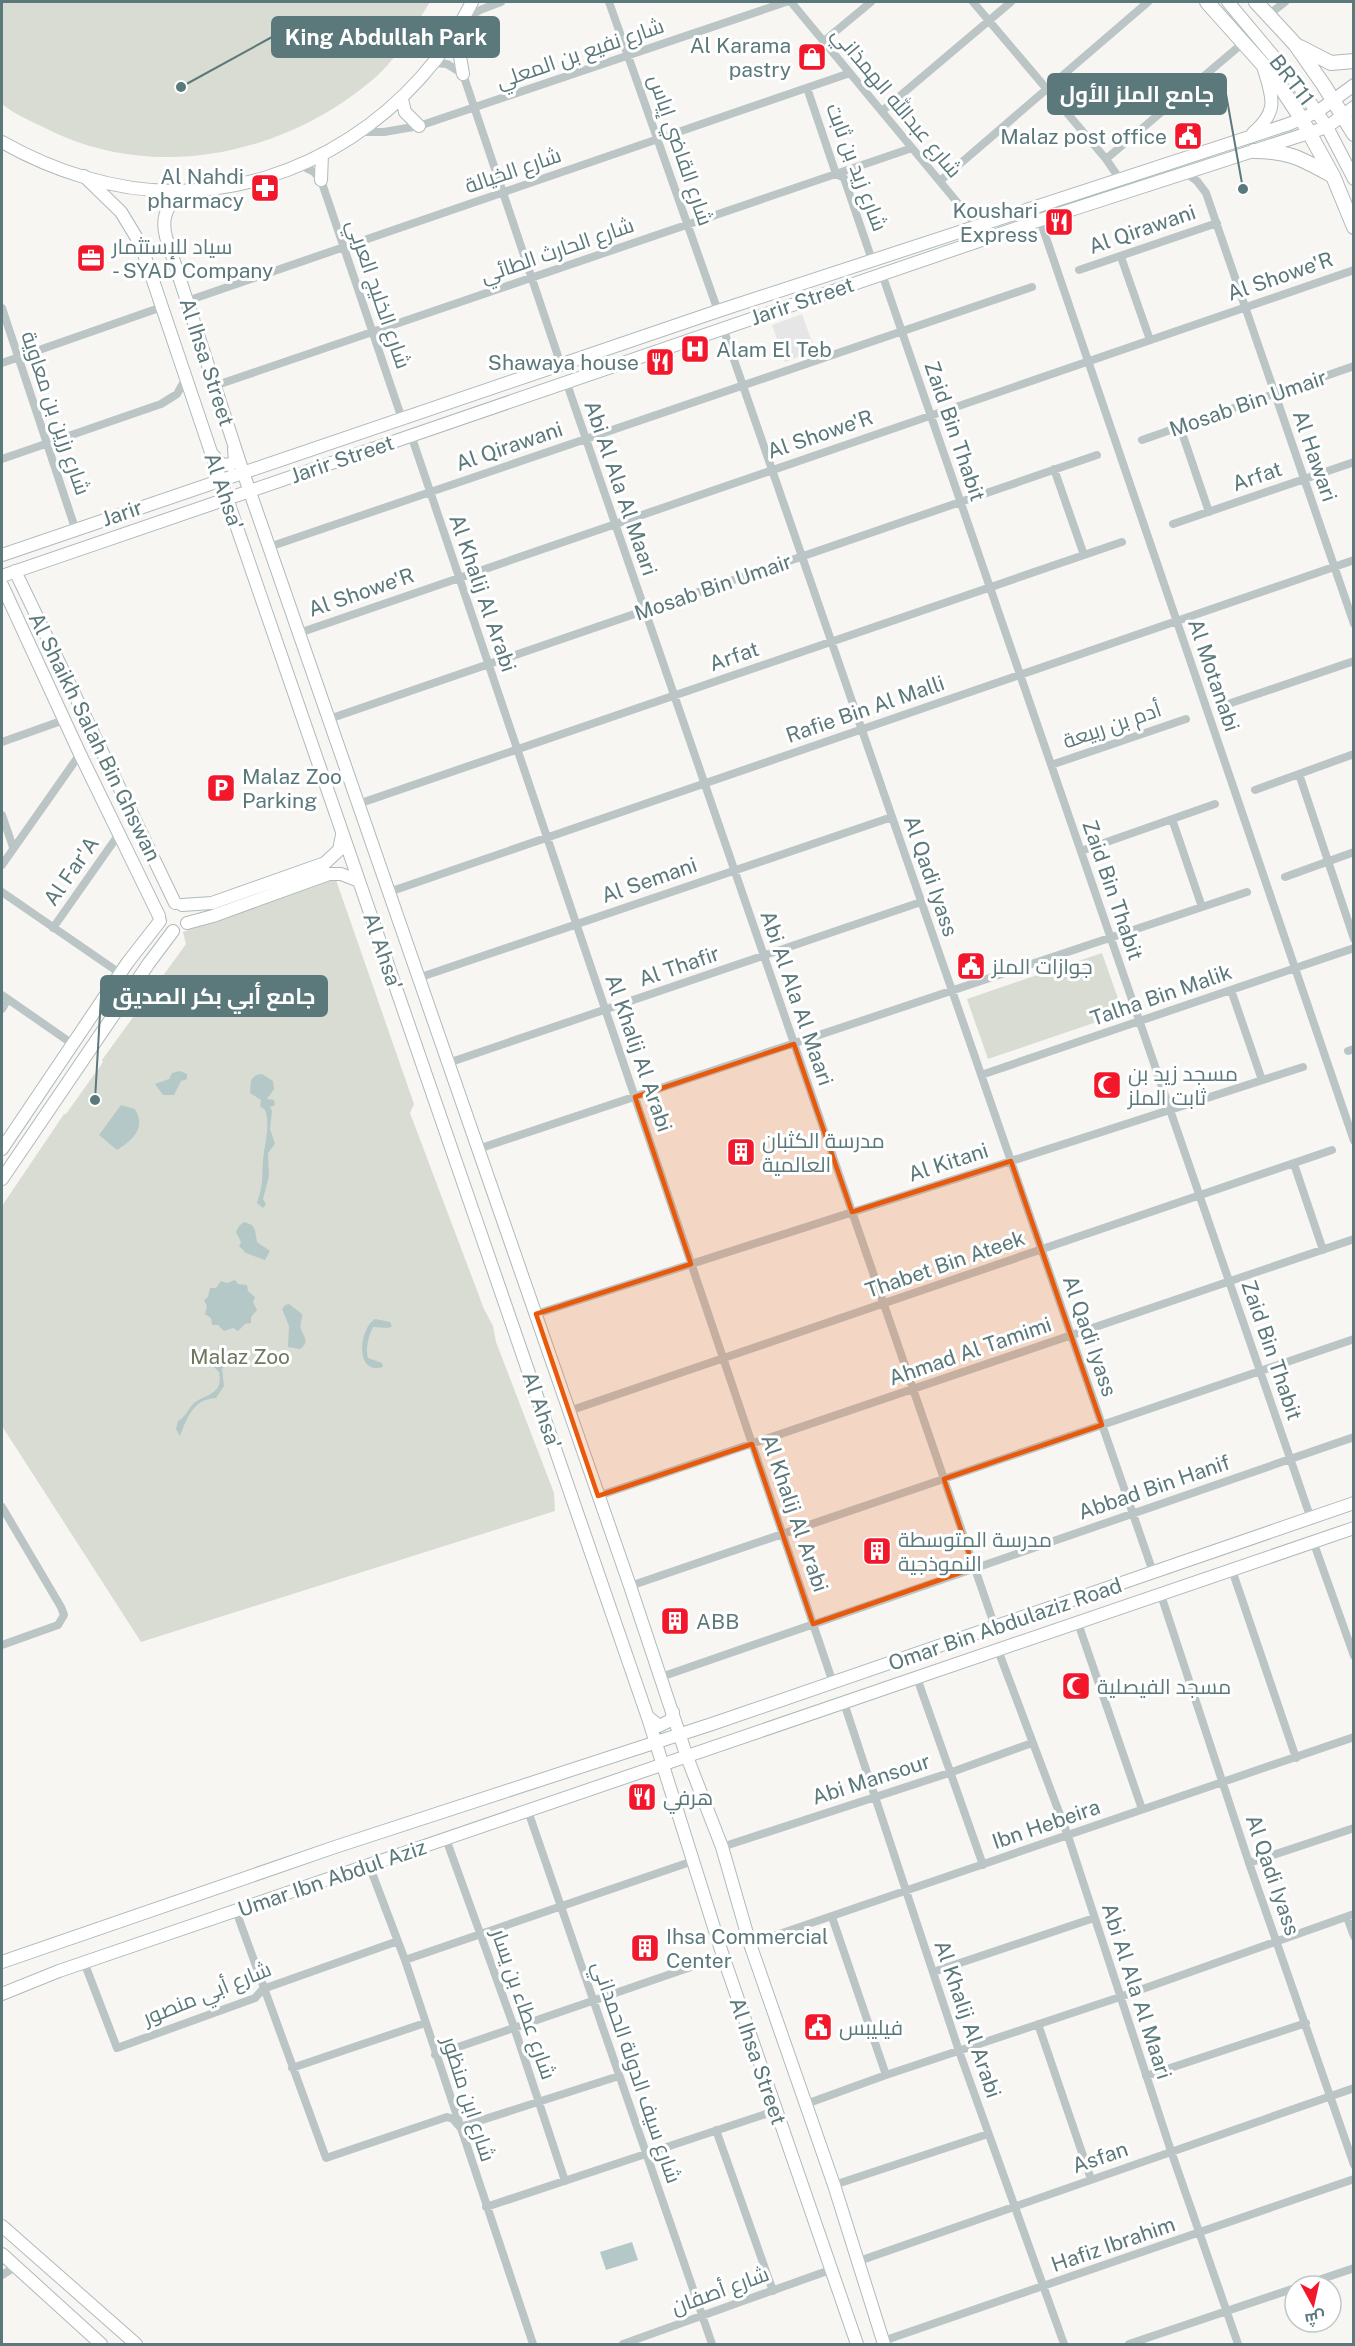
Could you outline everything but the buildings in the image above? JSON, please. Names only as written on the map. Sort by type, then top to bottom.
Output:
[{"type":"main road","points":[[2,142],[50,165],[138,189],[193,191],[247,183],[322,154],[360,132],[402,99],[435,63],[459,28],[472,2]]},
{"type":"main road","points":[[1207,2],[1274,77],[1301,118],[1333,176],[1353,227]]},
{"type":"main road","name":"BRT11","points":[[1228,2],[1301,89],[1322,120],[1353,179]]},
{"type":"main road","points":[[1256,2],[1295,44],[1334,101],[1353,134]]},
{"type":"main road","points":[[459,28],[463,74]]},
{"type":"main road","points":[[1295,44],[1324,61],[1338,63],[1353,61]]},
{"type":"main road","points":[[1249,136],[1268,118],[1273,106],[1263,65]]},
{"type":"main road","points":[[1322,120],[1334,101],[1353,85]]},
{"type":"main road","points":[[402,99],[405,112],[419,126]]},
{"type":"main road","name":"Jarir Street","points":[[227,499],[1040,220],[1310,132],[1322,120],[1341,116],[1353,106]]},
{"type":"main road","name":"Jarir","points":[[7,553],[75,528],[976,225],[1301,118],[1322,120]]},
{"type":"main road","points":[[2,149],[17,151]]},
{"type":"main road","points":[[1254,151],[1278,151],[1309,162],[1333,176]]},
{"type":"main road","points":[[321,180],[322,154]]},
{"type":"main road","name":"Al Ahsa'","points":[[84,176],[113,202],[135,234],[162,307],[655,1741]]},
{"type":"main road","name":"Al Ihsa Street","points":[[193,191],[177,197],[166,211],[164,228],[250,490]]},
{"type":"main road","points":[[210,451],[221,464],[230,465],[235,460],[234,444]]},
{"type":"main road","points":[[267,464],[257,470],[256,478],[260,484],[272,483]]},
{"type":"main road","points":[[199,487],[211,485],[216,490],[216,498],[206,506]]},
{"type":"main road","name":"Al Ahsa'","points":[[250,490],[630,1586],[687,1757]]},
{"type":"main road","name":"Jarir","points":[[2,576],[227,499]]},
{"type":"main road","points":[[237,527],[238,514],[243,509],[252,510],[260,519]]},
{"type":"main road","points":[[2,542],[7,553]]},
{"type":"main road","name":"Al Shaikh Salah Bin Ghswan","points":[[15,571],[179,904]]},
{"type":"main road","name":"Al Shaikh Salah Bin Ghswan","points":[[2,585],[160,919]]},
{"type":"main road","points":[[57,704],[64,708],[70,707],[74,704],[75,695]]},
{"type":"main road","points":[[65,722],[69,712],[77,709],[83,712]]},
{"type":"main road","points":[[187,923],[213,916],[327,869],[339,850],[341,831]]},
{"type":"main road","points":[[2,1149],[160,919],[163,908],[179,904],[212,903],[327,869],[359,881]]},
{"type":"main road","points":[[2,1179],[149,963],[173,932],[182,929],[187,923],[188,915],[179,904]]},
{"type":"main road","points":[[160,919],[165,928],[173,932]]},
{"type":"main road","name":"Omar Bin Abdulaziz Road","points":[[655,1741],[833,1683],[1353,1503]]},
{"type":"main road","name":"Omar Bin Abdulaziz Road","points":[[664,1766],[1353,1528]]},
{"type":"main road","points":[[647,1716],[659,1726],[671,1720],[673,1712]]},
{"type":"main road","points":[[712,1724],[696,1737],[695,1741],[699,1748],[712,1749]]},
{"type":"main road","name":"Al Ihsa Street","points":[[655,1741],[723,1956],[856,2344]]},
{"type":"main road","name":"Umar Ibn Abdul Aziz","points":[[2,1962],[335,1847],[655,1741]]},
{"type":"main road","points":[[636,1748],[649,1749],[653,1759],[648,1767],[637,1774]]},
{"type":"main road","name":"Al Ihsa Street","points":[[687,1757],[722,1847],[750,1944],[834,2185],[884,2343]]},
{"type":"main road","name":"Umar Ibn Abdul Aziz","points":[[2,1994],[84,1962],[664,1766]]},
{"type":"main road","points":[[669,1784],[670,1774],[674,1769],[681,1767],[696,1777]]},
{"type":"main road","points":[[2,2226],[136,2344]]},
{"type":"main road","points":[[2,2254],[99,2344]]},
{"type":"street","points":[[459,28],[480,10],[501,2]]},
{"type":"street","name":"شارع القاضي إياس","points":[[609,2],[718,311]]},
{"type":"street","name":"شارع نفيع بن المعلي","points":[[360,132],[396,131],[419,126],[789,2]]},
{"type":"street","name":"شارع عبدالله الهمذاني","points":[[789,2],[976,225]]},
{"type":"street","points":[[824,41],[871,2]]},
{"type":"street","points":[[973,2],[1106,159],[1119,178]]},
{"type":"street","points":[[882,111],[1011,2]]},
{"type":"street","points":[[940,181],[1148,2]]},
{"type":"street","points":[[1268,15],[1285,2]]},
{"type":"street","points":[[1106,159],[1243,43]]},
{"type":"street","points":[[435,63],[447,64],[463,74],[561,365]]},
{"type":"street","name":"شارع الخيالة","points":[[187,301],[850,73]]},
{"type":"street","name":"شارع زيد بن ثابت","points":[[807,88],[836,174],[844,178],[872,260]]},
{"type":"street","name":"شارع الحارث الطائي","points":[[214,386],[912,148]]},
{"type":"street","points":[[298,164],[309,169],[321,180]]},
{"type":"street","name":"Al Hawari","points":[[1184,172],[1193,177],[1204,189],[1217,223],[1353,624]]},
{"type":"street","name":"شارع الخليج العربي","points":[[321,180],[402,419]]},
{"type":"street","name":"Al Motanabi","points":[[1040,220],[1353,1140]]},
{"type":"street","name":"Al Qirawani","points":[[1079,270],[1217,223]]},
{"type":"street","points":[[1121,256],[1150,340]]},
{"type":"street","name":"Al Showe'R","points":[[299,633],[1353,270]]},
{"type":"street","name":"Zaid Bin Thabit","points":[[882,274],[1311,1518]]},
{"type":"street","name":"Al Qirawani","points":[[269,547],[1032,287]]},
{"type":"street","points":[[2,363],[162,307]]},
{"type":"street","name":"شارع رزين بن معاوية","points":[[2,308],[75,528]]},
{"type":"street","name":"Al Qadi Iyass","points":[[723,328],[1153,1572]]},
{"type":"street","name":"Mosab Bin Umair","points":[[1142,440],[1353,366]]},
{"type":"street","points":[[2,459],[161,404],[177,394],[186,378]]},
{"type":"street","name":"Abi Al Ala Al Maari","points":[[566,381],[995,1627]]},
{"type":"street","points":[[1180,427],[1209,512]]},
{"type":"street","name":"Al Khalij Al Arabi","points":[[411,435],[833,1683]]},
{"type":"street","name":"Mosab Bin Umair","points":[[329,719],[1097,455]]},
{"type":"street","name":"Arfat","points":[[1173,524],[1353,462]]},
{"type":"street","points":[[1054,470],[1084,555]]},
{"type":"street","name":"Arfat","points":[[358,804],[1122,542]]},
{"type":"street","name":"Rafie Bin Al Malli","points":[[389,892],[1353,560]]},
{"type":"street","points":[[1228,704],[1353,661]]},
{"type":"street","name":"أدم بن ربيعة","points":[[1051,765],[1186,719]]},
{"type":"street","points":[[2,742],[65,722]]},
{"type":"street","points":[[2,865],[80,754]]},
{"type":"street","points":[[1255,790],[1353,754]]},
{"type":"street","points":[[1299,774],[1353,939]]},
{"type":"street","points":[[1081,851],[1215,804]]},
{"type":"street","points":[[2,815],[13,847]]},
{"type":"street","name":"Al Semani","points":[[418,978],[892,817]]},
{"type":"street","points":[[1172,819],[1202,907]]},
{"type":"street","name":"Al Far'A","points":[[54,928],[119,834]]},
{"type":"street","points":[[1285,877],[1353,852]]},
{"type":"street","points":[[2,892],[121,974]]},
{"type":"street","points":[[478,1149],[1247,892]]},
{"type":"street","name":"Al Thafir","points":[[448,1063],[921,902]]},
{"type":"street","name":"Talha Bin Malik","points":[[981,1075],[1353,948]]},
{"type":"street","points":[[1231,990],[1262,1080]]},
{"type":"street","points":[[2,1009],[5,997],[74,1045]]},
{"type":"street","name":"Al Kitani","points":[[536,1314],[1304,1067]]},
{"type":"street","name":"Thabet Bin Ateek","points":[[569,1411],[1332,1150]]},
{"type":"street","points":[[1294,1164],[1323,1250]]},
{"type":"street","name":"Ahmad Al Tamimi","points":[[598,1496],[1353,1239]]},
{"type":"street","points":[[630,1586],[1353,1339]]},
{"type":"street","name":"Abbad Bin Hanif","points":[[661,1677],[1353,1437]]},
{"type":"street","points":[[2,1507],[62,1607],[64,1615],[58,1625],[2,1645]]},
{"type":"street","points":[[1313,1542],[1353,1656]]},
{"type":"street","points":[[1232,1570],[1296,1758]]},
{"type":"street","name":"Al Qadi Iyass","points":[[1161,1595],[1249,1863],[1353,2165]]},
{"type":"street","points":[[1078,1623],[1142,1809]]},
{"type":"street","name":"Abi Al Ala Al Maari","points":[[998,1650],[1068,1836],[1171,2151],[1238,2344]]},
{"type":"street","points":[[917,1678],[983,1865]]},
{"type":"street","name":"Al Khalij Al Arabi","points":[[844,1703],[959,2051],[1064,2344]]},
{"type":"street","name":"Ibn Hebeira","points":[[750,1944],[1353,1737]]},
{"type":"street","name":"Abi Mansour","points":[[722,1847],[952,1772],[1032,1743]]},
{"type":"street","name":"شارع سيف الدولة الحمداني","points":[[528,1811],[712,2344]]},
{"type":"street","points":[[1249,1863],[1353,1828]]},
{"type":"street","name":"شارع عطاء بن يسار","points":[[446,1839],[514,2027],[565,2181]]},
{"type":"street","points":[[405,1960],[693,1861]]},
{"type":"street","name":"شارع ابن منظور","points":[[369,1865],[405,1960],[533,2344]]},
{"type":"street","points":[[236,1911],[326,2158],[447,2117],[453,2119],[460,2127],[619,2076]]},
{"type":"street","points":[[806,2104],[886,2074],[1120,1997],[1350,1916],[1353,1936]]},
{"type":"street","points":[[832,1917],[886,2074]]},
{"type":"street","points":[[933,1972],[1094,1918]]},
{"type":"street","name":"شارع أبي منصور","points":[[84,1962],[117,2048],[255,1998],[263,1989],[398,1941]]},
{"type":"street","points":[[435,2055],[723,1956]]},
{"type":"street","points":[[292,2068],[425,2023]]},
{"type":"street","points":[[1146,2076],[1306,2023]]},
{"type":"street","points":[[1038,2024],[1091,2179]]},
{"type":"street","name":"Asfan","points":[[859,2261],[1353,2088]]},
{"type":"street","points":[[486,2207],[775,2111]]},
{"type":"street","points":[[716,2130],[773,2291]]},
{"type":"street","points":[[834,2185],[988,2134]]},
{"type":"street","name":"Hafiz Ibrahim","points":[[884,2343],[1353,2180]]},
{"type":"street","points":[[2,2275],[15,2267]]},
{"type":"street","points":[[1336,2274],[1353,2268]]},
{"type":"street","name":"شارع أصفان","points":[[623,2344],[830,2270]]},
{"type":"street","points":[[1129,2344],[1283,2292]]},
{"type":"highlighted area","points":[[794,1044],[852,1212],[1011,1161],[1102,1425],[944,1479],[974,1568],[813,1624],[752,1444],[598,1496],[536,1314],[691,1264],[635,1097]]},
{"type":"shaded area","points":[[802,314],[815,350],[785,362],[772,325]]},
{"type":"shaded area","points":[[180,1071],[187,1074],[187,1079],[181,1081],[174,1095],[163,1095],[155,1084],[169,1079],[172,1073]]},
{"type":"shaded area","points":[[262,1074],[273,1081],[274,1089],[267,1099],[274,1100],[275,1105],[270,1107],[272,1111],[270,1129],[275,1144],[268,1153],[269,1176],[263,1199],[266,1204],[263,1208],[257,1203],[262,1182],[267,1120],[265,1110],[260,1106],[261,1100],[250,1093],[251,1080],[256,1075]]},
{"type":"shaded area","points":[[121,1105],[135,1109],[139,1127],[129,1142],[117,1150],[99,1135]]},
{"type":"shaded area","points":[[244,1222],[252,1225],[257,1242],[270,1251],[265,1260],[246,1253],[239,1246],[241,1242],[236,1232]]},
{"type":"shaded area","points":[[235,1280],[238,1284],[247,1285],[248,1291],[255,1297],[253,1302],[257,1310],[251,1317],[251,1323],[245,1324],[238,1331],[233,1328],[224,1331],[218,1325],[212,1325],[211,1318],[205,1314],[207,1306],[204,1300],[208,1297],[210,1288],[216,1288],[221,1281],[227,1283]]},
{"type":"shaded area","points":[[289,1304],[302,1314],[301,1327],[306,1342],[300,1349],[288,1347],[289,1326],[282,1309]]},
{"type":"shaded area","points":[[375,1319],[390,1322],[392,1326],[389,1328],[373,1327],[367,1346],[368,1358],[382,1363],[383,1367],[374,1368],[367,1365],[362,1350],[365,1332]]},
{"type":"shaded area","points":[[218,1345],[228,1363],[222,1369],[224,1386],[216,1398],[208,1399],[196,1406],[180,1436],[176,1429],[178,1421],[194,1403],[213,1393],[219,1385],[219,1372],[213,1366],[215,1355],[219,1356]]},
{"type":"shaded area","points":[[632,2242],[638,2260],[606,2270],[600,2252]]},
{"type":"green space","points":[[2,2],[430,2],[393,59],[377,76],[341,103],[302,125],[261,142],[218,153],[174,157],[130,155],[87,145],[45,128],[2,104]]},
{"type":"green space","name":"Malaz Zoo","points":[[335,877],[414,1104],[410,1113],[484,1309],[493,1326],[496,1342],[554,1493],[555,1511],[141,1642],[2,1426],[2,1206],[64,1114],[186,944],[183,932]]},
{"type":"green space","points":[[1102,953],[1123,1013],[988,1059],[967,999]]},
{"type":"place","name":"Al Karama pastry","points":[[812,57]]},
{"type":"place","name":"King Abdullah Park","points":[[181,87]]},
{"type":"place","name":"Malaz post office","points":[[1188,136]]},
{"type":"place","name":"Al Nahdi pharmacy","points":[[265,188]]},
{"type":"place","name":"جامع الملز الأول","points":[[1243,189]]},
{"type":"place","name":"Koushari Express","points":[[1059,222]]},
{"type":"place","name":"سياد للإستثمار - SYAD Company","points":[[91,258]]},
{"type":"place","name":"Alam El Teb","points":[[695,349]]},
{"type":"place","name":"Shawaya house","points":[[660,362]]},
{"type":"place","name":"Malaz Zoo Parking","points":[[221,788]]},
{"type":"place","name":"جوازات الملز","points":[[971,966]]},
{"type":"place","name":"مسجد زيد بن ثابت الملز","points":[[1107,1085]]},
{"type":"place","name":"جامع أبي بكر الصديق","points":[[95,1100]]},
{"type":"place","name":"مدرسة الكثبان العالمية","points":[[741,1152]]},
{"type":"place","name":"مدرسة المتوسطة النموذجية","points":[[877,1551]]},
{"type":"place","name":"ABB","points":[[675,1621]]},
{"type":"place","name":"مسجد الفيصلية","points":[[1076,1686]]},
{"type":"place","name":"هرفي","points":[[642,1797]]},
{"type":"place","name":"Ihsa Commercial Center","points":[[645,1948]]},
{"type":"place","name":"فيليبس","points":[[818,2027]]}]
